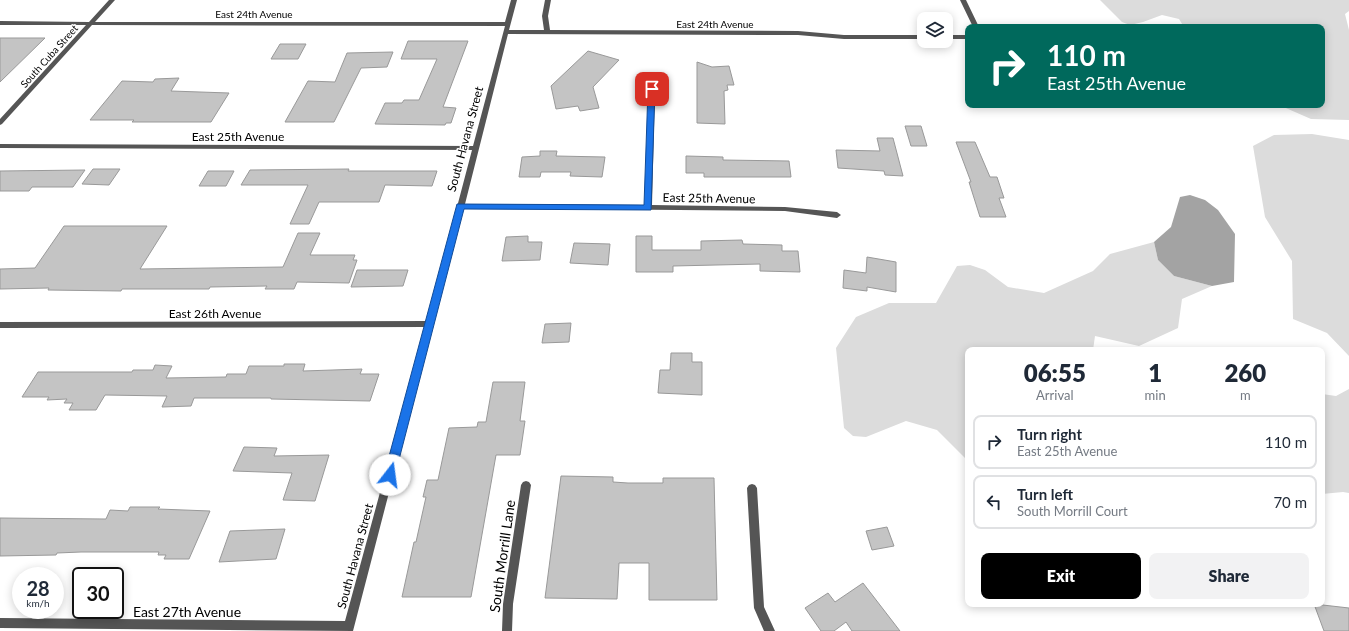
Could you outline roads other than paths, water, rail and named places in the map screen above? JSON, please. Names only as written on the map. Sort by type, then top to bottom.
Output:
[{"type":"street","name":"South Cuba Street","points":[[0,123],[112,0]]},
{"type":"street","name":"South Havana Street","points":[[348,628],[430,324],[514,0]]},
{"type":"street","points":[[547,32],[545,16],[548,0]]},
{"type":"street","points":[[963,0],[975,24]]},
{"type":"street","name":"East 24th Avenue","points":[[0,23],[506,28],[547,32],[798,33],[844,38],[917,38]]},
{"type":"street","points":[[953,38],[965,38]]},
{"type":"street","points":[[648,208],[652,89]]},
{"type":"street","name":"East 25th Avenue","points":[[0,146],[476,148]]},
{"type":"street","name":"East 25th Avenue","points":[[460,206],[785,209],[837,215]]},
{"type":"street","name":"East 26th Avenue","points":[[0,326],[430,324]]},
{"type":"street","name":"South Morrill Lane","points":[[507,631],[508,604],[526,485]]},
{"type":"street","points":[[752,488],[760,608],[770,631]]},
{"type":"street","name":"East 27th Avenue","points":[[0,623],[348,628]]}]
